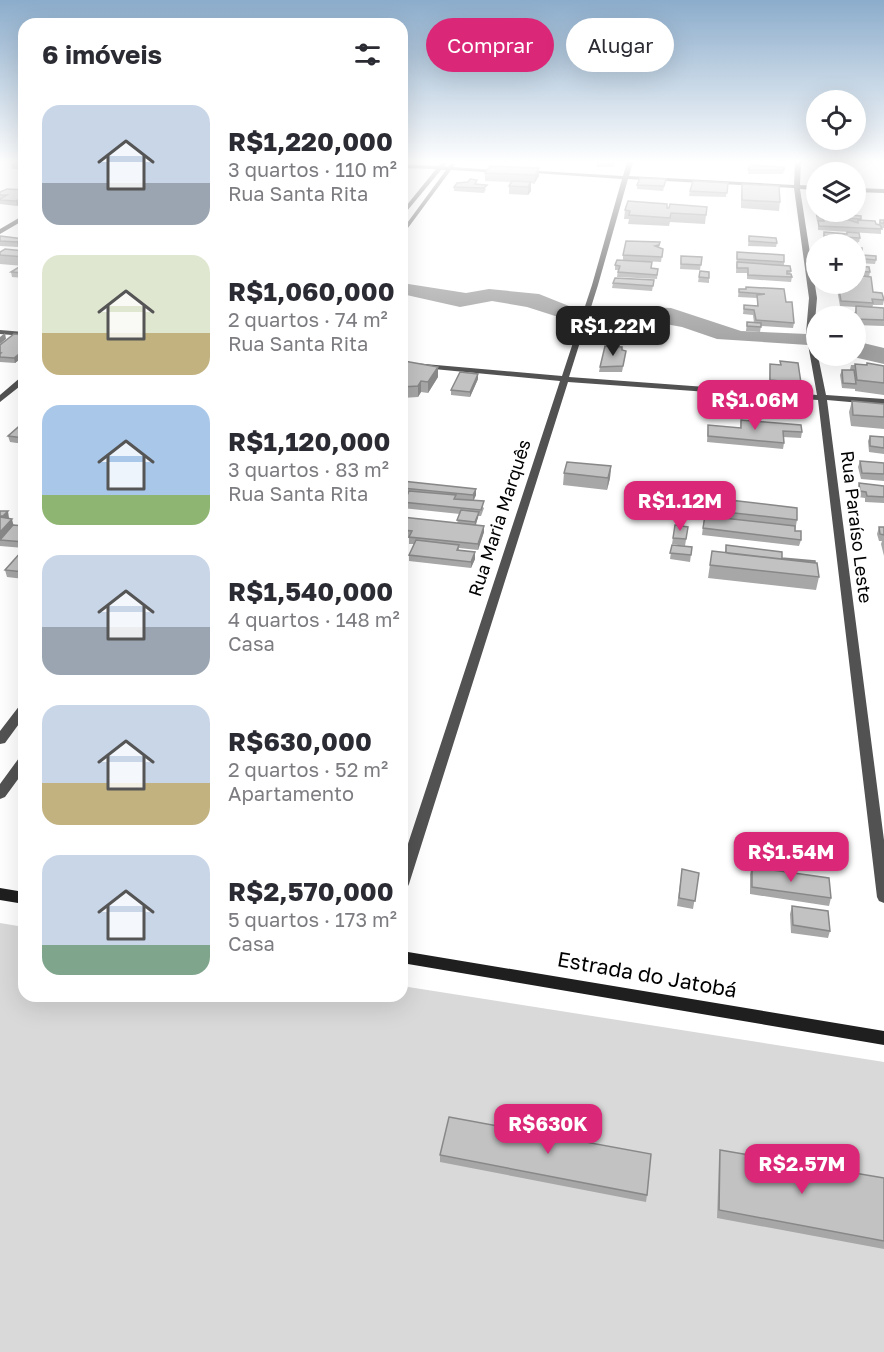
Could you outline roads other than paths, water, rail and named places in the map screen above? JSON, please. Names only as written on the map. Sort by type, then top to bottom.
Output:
[{"type":"street","name":"Rua Maria Marquês","points":[[408,865],[562,379],[595,285],[612,225]]},
{"type":"street","name":"Rua Paraíso Leste","points":[[802,225],[813,298],[810,333],[822,398],[884,897]]},
{"type":"street","points":[[0,332],[18,334]]},
{"type":"street","points":[[408,365],[562,379],[884,402]]},
{"type":"street","points":[[0,399],[18,384]]},
{"type":"street","points":[[0,740],[18,716]]},
{"type":"street","points":[[0,794],[18,769]]},
{"type":"street","points":[[0,894],[18,897]]},
{"type":"street","name":"Estrada do Jatobá","points":[[408,958],[884,1038]]}]
